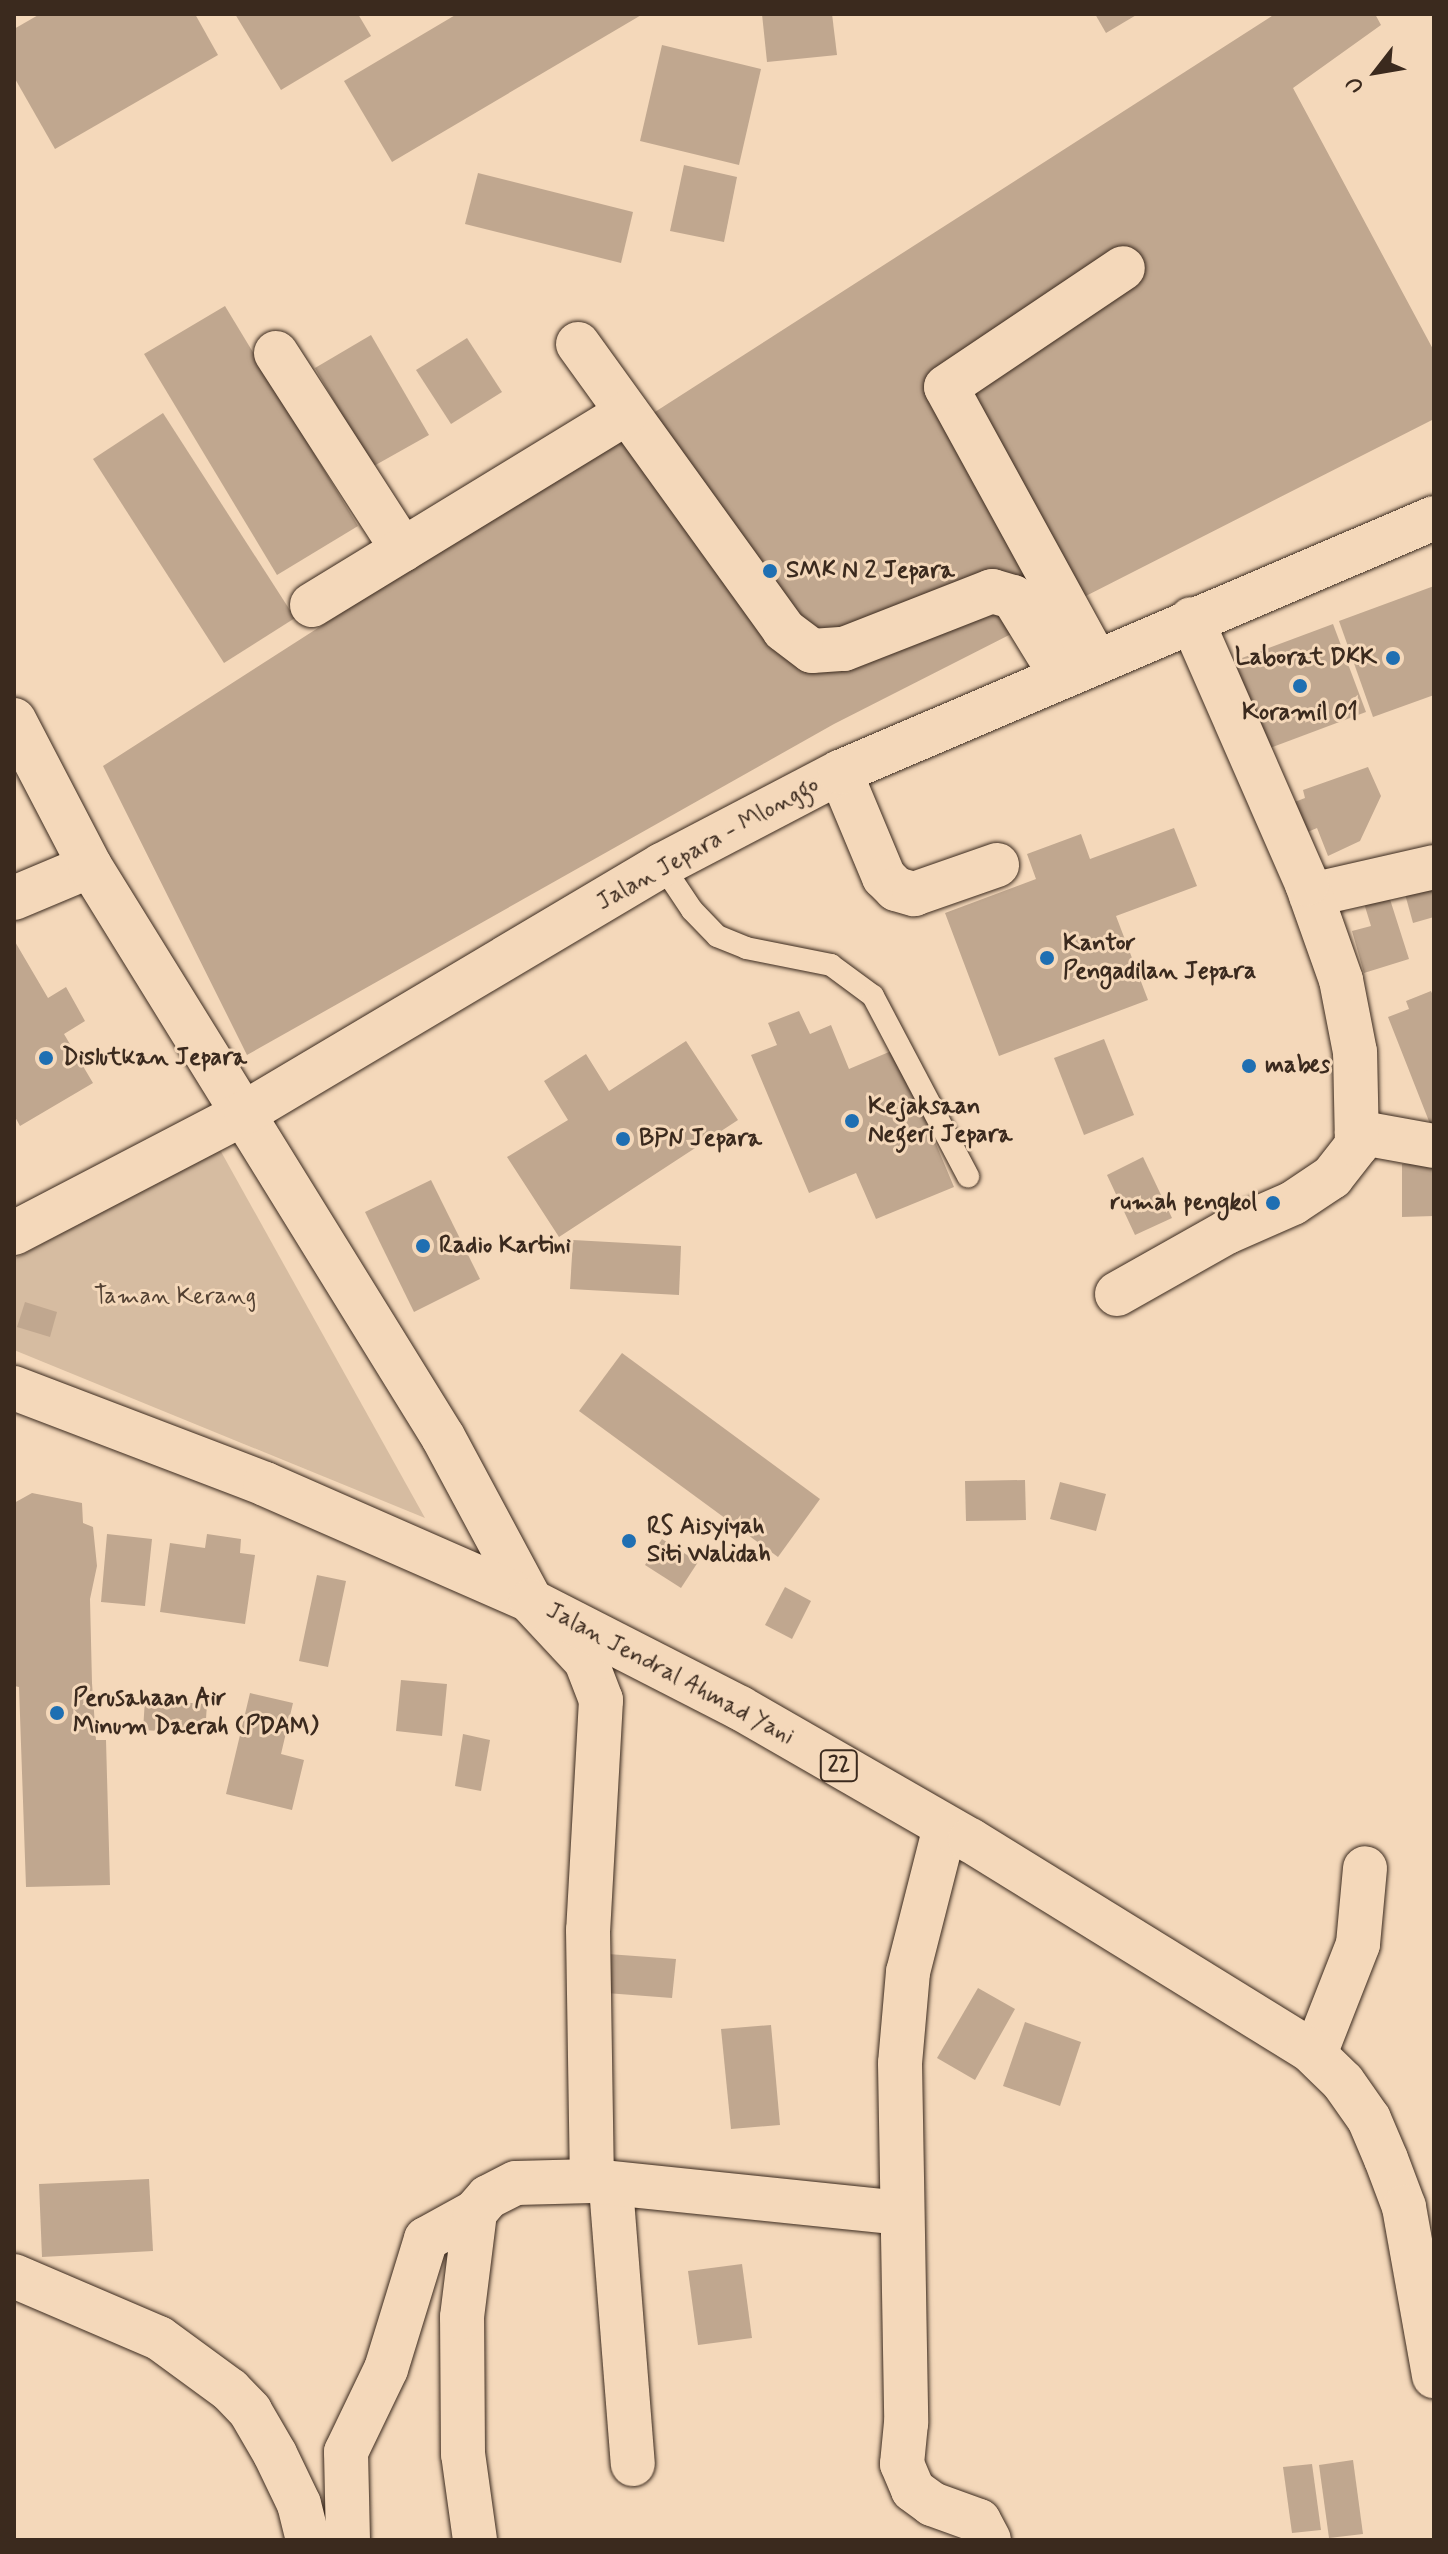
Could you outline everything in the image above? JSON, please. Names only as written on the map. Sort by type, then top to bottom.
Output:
[{"type":"main road","points":[[1078,668],[946,387],[1123,268]]},
{"type":"main road","points":[[578,344],[784,630],[812,651],[844,649],[992,591],[1013,597],[1078,668]]},
{"type":"main road","points":[[276,353],[403,550]]},
{"type":"main road","points":[[312,605],[627,413]]},
{"type":"main road","name":"Jalan Jepara - Mlonggo","points":[[14,1233],[246,1112],[662,865],[840,772],[1191,619],[1434,518]]},
{"type":"main road","points":[[1117,1294],[1332,1177],[1349,1158],[1357,1132],[1355,1052],[1341,980],[1311,895],[1191,619]]},
{"type":"main road","points":[[14,720],[90,866],[246,1112],[443,1437],[531,1601],[586,1661],[601,1700],[588,1930],[602,2184],[633,2464]]},
{"type":"main road","points":[[840,772],[884,877],[896,889],[914,894],[997,865]]},
{"type":"main road","points":[[14,898],[90,866]]},
{"type":"main road","points":[[1311,895],[1434,867]]},
{"type":"main road","points":[[1357,1132],[1434,1146]]},
{"type":"main road","name":"Jalan Jendral Ahmad Yani","points":[[14,1388],[265,1484],[531,1601],[740,1708],[1123,1930],[1315,2054],[1343,2082],[1381,2145],[1404,2207],[1426,2285],[1434,2376]]},
{"type":"main road","points":[[945,1827],[908,1972],[900,2063],[905,2480],[932,2504],[979,2521],[989,2540]]},
{"type":"main road","points":[[1315,2054],[1358,1944],[1365,1868]]},
{"type":"main road","points":[[348,2540],[346,2452],[386,2369],[426,2239],[475,2212],[488,2197],[516,2183],[602,2184],[900,2213]]},
{"type":"main road","points":[[475,2212],[462,2317],[463,2454],[475,2540]]},
{"type":"main road","points":[[14,2276],[159,2338],[230,2390],[250,2411],[275,2454],[299,2504],[308,2540]]},
{"type":"lane","points":[[662,865],[692,910],[717,936],[746,948],[831,965],[873,996],[968,1176]]},
{"type":"green space","name":"Taman Kerang","points":[[219,1148],[425,1518],[14,1350],[14,1259]]},
{"type":"building","points":[[40,14],[195,14],[218,55],[55,149],[14,77],[14,29]]},
{"type":"building","points":[[235,14],[358,14],[371,36],[281,90]]},
{"type":"building","points":[[457,14],[643,14],[392,162],[344,81]]},
{"type":"building","points":[[762,14],[832,14],[837,55],[767,62]]},
{"type":"building","points":[[1095,14],[1138,14],[1106,33]]},
{"type":"building","name":"SMK N 2 Jepara","points":[[1275,14],[1375,14],[1381,25],[1293,88],[1434,351],[1434,419],[834,724],[247,1055],[103,766]]},
{"type":"building","points":[[662,45],[761,69],[739,165],[640,141]]},
{"type":"building","points":[[684,165],[737,177],[724,242],[670,231]]},
{"type":"building","points":[[478,173],[633,212],[621,263],[465,224]]},
{"type":"building","points":[[225,306],[358,526],[277,575],[144,354]]},
{"type":"building","points":[[371,335],[429,435],[372,467],[315,368]]},
{"type":"building","points":[[467,338],[502,392],[451,424],[416,370]]},
{"type":"building","points":[[163,413],[295,618],[224,663],[93,459]]},
{"type":"building","name":"Laborat DKK","points":[[1434,586],[1434,695],[1373,717],[1339,621]]},
{"type":"building","name":"Koramil 01","points":[[1333,624],[1366,712],[1267,749],[1234,661]]},
{"type":"building","points":[[1368,767],[1381,796],[1360,841],[1328,856],[1317,828],[1303,834],[1292,803],[1305,798],[1303,790]]},
{"type":"building","name":"Kantor Pengadilan Jepara","points":[[1174,828],[1197,886],[1116,916],[1148,1000],[999,1056],[945,913],[1036,879],[1027,854],[1081,834],[1090,859]]},
{"type":"building","points":[[1434,885],[1434,917],[1413,923],[1405,894]]},
{"type":"building","points":[[1388,893],[1409,959],[1364,973],[1352,931],[1371,926],[1363,900]]},
{"type":"building","name":"Dislutkan Jepara","points":[[14,940],[48,998],[66,987],[85,1021],[64,1034],[93,1083],[20,1126],[14,1115]]},
{"type":"building","points":[[1431,991],[1434,998],[1434,1134],[1388,1017],[1409,1009],[1406,1001]]},
{"type":"building","name":"Kejaksaan Negeri Jepara","points":[[799,1011],[810,1034],[831,1025],[849,1069],[896,1049],[954,1187],[876,1219],[856,1173],[809,1193],[751,1055],[777,1045],[768,1023]]},
{"type":"building","points":[[1104,1039],[1134,1115],[1084,1135],[1054,1058]]},
{"type":"building","name":"BPN Jepara","points":[[686,1041],[738,1120],[559,1237],[507,1157],[568,1120],[544,1081],[586,1054],[609,1091]]},
{"type":"building","points":[[1143,1157],[1172,1218],[1135,1235],[1107,1175]]},
{"type":"building","points":[[1402,1164],[1434,1164],[1434,1216],[1402,1217]]},
{"type":"building","name":"Radio Kartini","points":[[431,1180],[480,1279],[414,1312],[365,1212]]},
{"type":"building","points":[[573,1240],[681,1246],[679,1295],[570,1289]]},
{"type":"building","points":[[25,1302],[57,1312],[50,1337],[17,1327]]},
{"type":"building","points":[[622,1353],[820,1499],[778,1557],[579,1411]]},
{"type":"building","points":[[1025,1480],[1026,1520],[966,1521],[965,1481]]},
{"type":"building","points":[[1060,1482],[1106,1494],[1096,1531],[1050,1519]]},
{"type":"building","name":"Perusahaan Air Minum Daerah (PDAM)","points":[[32,1493],[82,1503],[83,1523],[93,1527],[97,1566],[90,1599],[92,1683],[96,1740],[106,1740],[110,1885],[26,1887],[19,1687],[14,1686],[14,1503]]},
{"type":"building","points":[[107,1534],[152,1539],[145,1606],[101,1602]]},
{"type":"building","points":[[207,1534],[241,1539],[240,1553],[255,1555],[245,1624],[160,1612],[170,1543],[205,1548]]},
{"type":"building","points":[[662,1539],[698,1562],[681,1588],[645,1565]]},
{"type":"building","points":[[317,1575],[346,1581],[328,1667],[299,1661]]},
{"type":"building","points":[[785,1587],[811,1601],[792,1639],[765,1625]]},
{"type":"building","points":[[401,1680],[447,1684],[442,1736],[396,1731]]},
{"type":"building","points":[[250,1693],[293,1703],[281,1754],[304,1760],[292,1810],[226,1794]]},
{"type":"building","points":[[145,1700],[207,1704],[205,1734],[143,1730]]},
{"type":"building","points":[[463,1734],[490,1740],[481,1791],[455,1786]]},
{"type":"building","points":[[608,1954],[676,1959],[672,1998],[606,1993]]},
{"type":"building","points":[[978,1988],[1015,2009],[975,2080],[937,2058]]},
{"type":"building","points":[[1025,2022],[1081,2042],[1060,2106],[1003,2086]]},
{"type":"building","points":[[771,2025],[780,2125],[731,2129],[721,2029]]},
{"type":"building","points":[[149,2179],[153,2251],[42,2257],[39,2184]]},
{"type":"building","points":[[742,2264],[752,2338],[698,2345],[688,2271]]},
{"type":"building","points":[[1353,2460],[1363,2534],[1329,2538],[1319,2465]]},
{"type":"building","points":[[1312,2464],[1321,2530],[1292,2533],[1283,2467]]},
{"type":"place","name":"SMK N 2 Jepara","points":[[770,571]]},
{"type":"place","name":"Laborat DKK","points":[[1393,658]]},
{"type":"place","name":"Koramil 01","points":[[1300,686]]},
{"type":"place","name":"Kantor Pengadilan Jepara","points":[[1047,958]]},
{"type":"place","name":"Dislutkan Jepara","points":[[46,1058]]},
{"type":"place","name":"mabes","points":[[1249,1066]]},
{"type":"place","name":"Kejaksaan Negeri Jepara","points":[[852,1121]]},
{"type":"place","name":"BPN Jepara","points":[[623,1139]]},
{"type":"place","name":"rumah pengkol","points":[[1273,1203]]},
{"type":"place","name":"Radio Kartini","points":[[423,1246]]},
{"type":"place","name":"RS Aisyiyah Siti Walidah","points":[[629,1541]]},
{"type":"place","name":"Perusahaan Air Minum Daerah (PDAM)","points":[[57,1713]]}]
